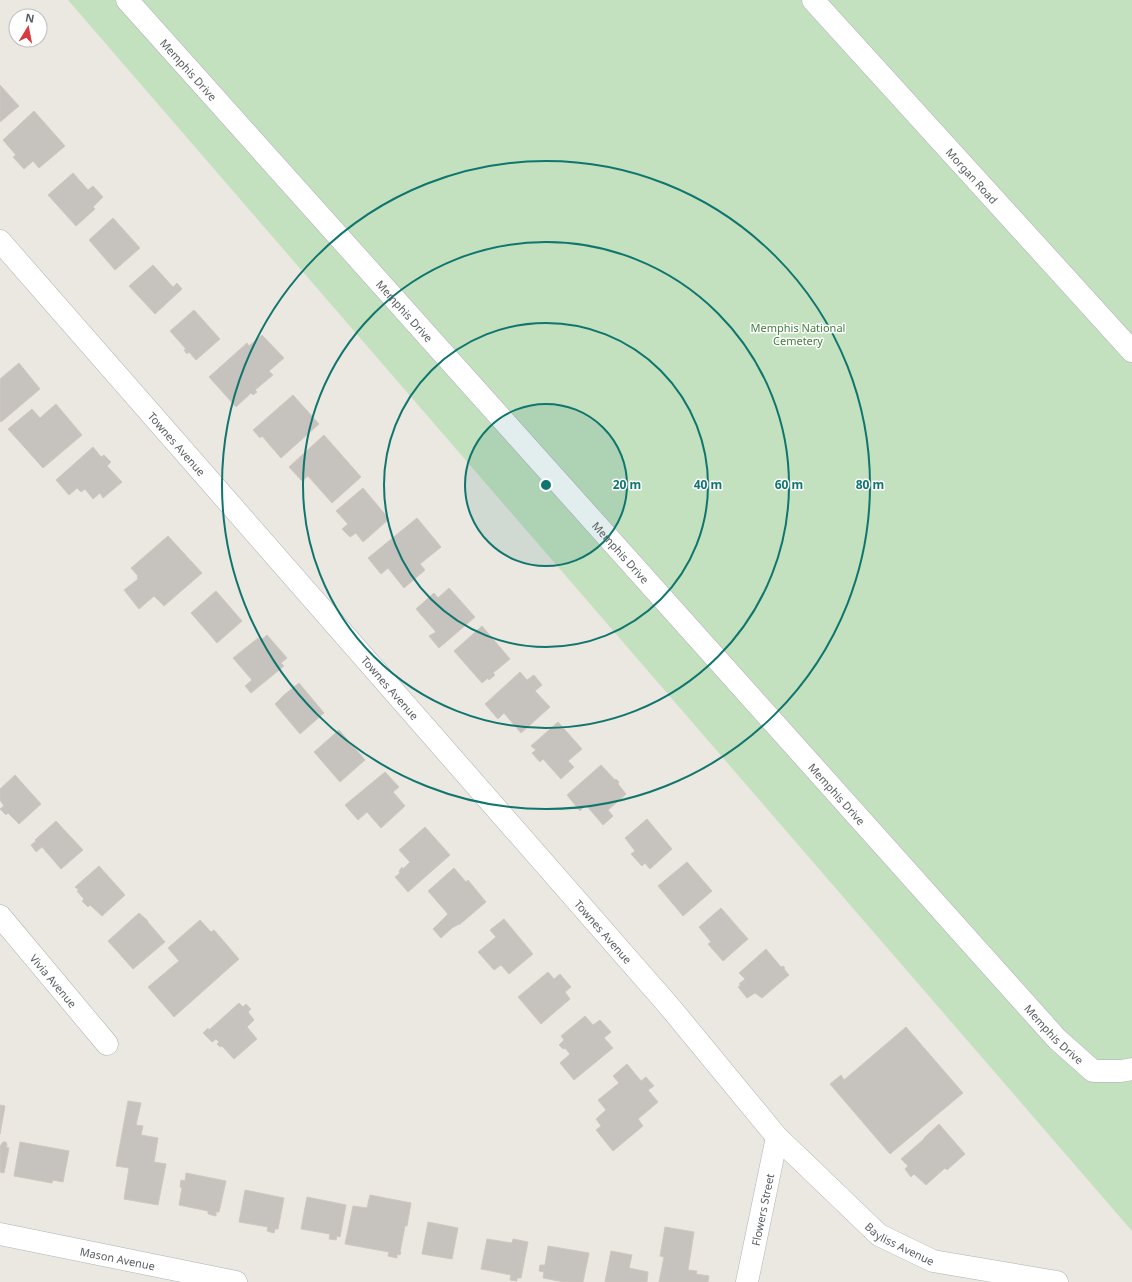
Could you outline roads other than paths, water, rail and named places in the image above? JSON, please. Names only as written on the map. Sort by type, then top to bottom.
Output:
[{"type":"street","name":"Memphis Drive","points":[[127,0],[1057,1040],[1093,1071],[1121,1071],[1132,1069]]},
{"type":"street","name":"Morgan Road","points":[[813,0],[1132,351]]},
{"type":"street","name":"Townes Avenue","points":[[0,241],[664,1000],[777,1136]]},
{"type":"street","name":"Vivia Avenue","points":[[0,916],[107,1044]]},
{"type":"street","name":"Flowers Street","points":[[747,1282],[777,1136]]},
{"type":"street","name":"Bayliss Avenue","points":[[777,1136],[879,1235],[933,1261],[1057,1282]]},
{"type":"street","name":"Mason Avenue","points":[[0,1234],[236,1282]]},
{"type":"park label","name":"Memphis National Cemetery","points":[[798,333]]}]
